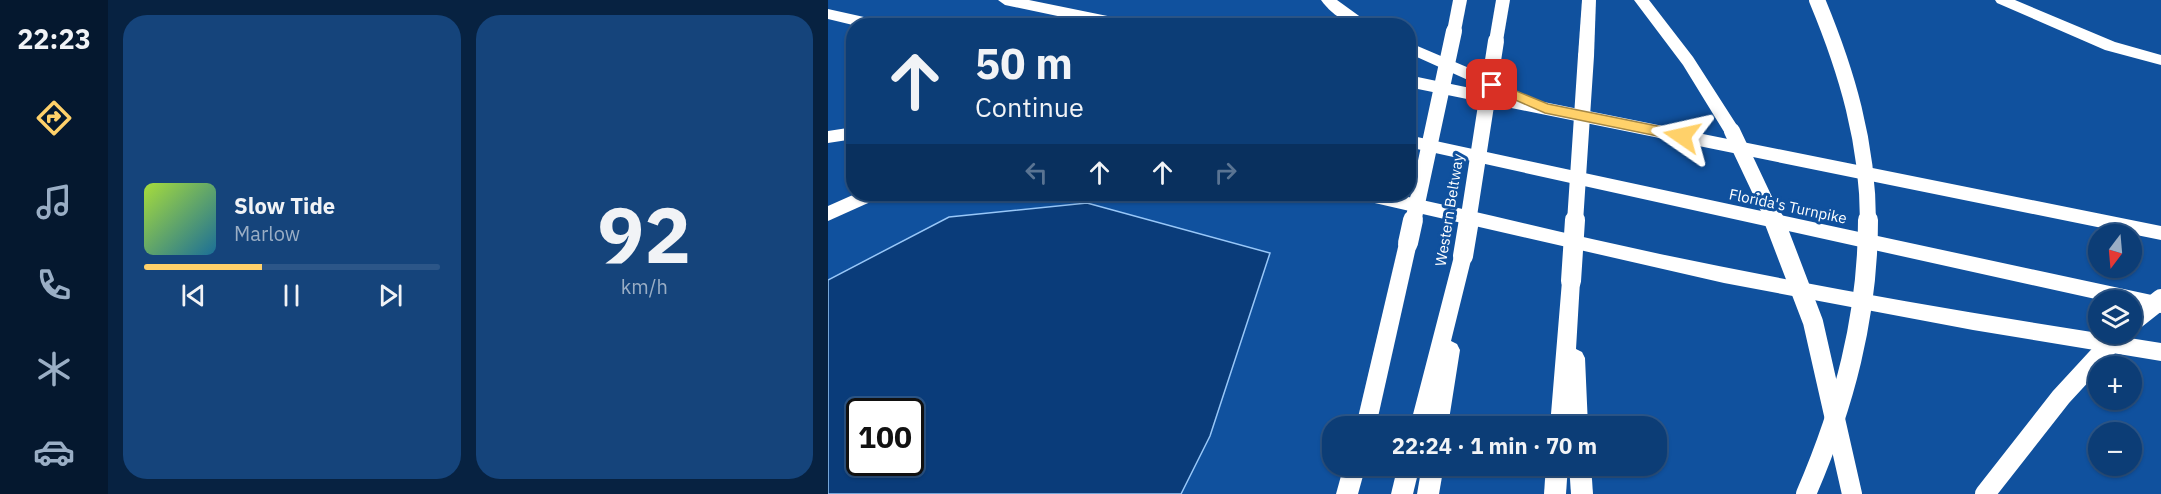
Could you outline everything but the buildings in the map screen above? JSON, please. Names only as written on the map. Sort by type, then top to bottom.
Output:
[{"type":"highway","points":[[1005,0],[1093,18]]},
{"type":"highway","points":[[1328,0],[1352,18]]},
{"type":"highway","points":[[1368,416],[1460,0]]},
{"type":"highway","name":"Western Beltway","points":[[1439,416],[1503,0]]},
{"type":"highway","points":[[1561,416],[1589,0]]},
{"type":"highway","points":[[1641,0],[1688,61],[1725,121],[1770,209],[1814,322],[1852,494]]},
{"type":"highway","points":[[1806,494],[1840,413],[1859,338],[1868,271],[1870,212],[1865,155],[1854,100],[1837,48],[1817,0]]},
{"type":"highway","points":[[2002,0],[2110,46],[2161,60]]},
{"type":"highway","points":[[828,14],[846,18]]},
{"type":"highway","points":[[1416,51],[1545,108]]},
{"type":"highway","points":[[1416,83],[2161,233]]},
{"type":"highway","points":[[828,137],[846,134]]},
{"type":"highway","name":"Florida's Turnpike","points":[[1416,143],[2161,305]]},
{"type":"highway","points":[[828,214],[856,201]]},
{"type":"highway","points":[[1397,201],[1660,261],[1836,297],[2042,334],[2161,352]]},
{"type":"highway","points":[[1422,416],[1463,256]]},
{"type":"highway","points":[[1571,281],[1578,416]]},
{"type":"highway","points":[[2142,314],[2161,299]]},
{"type":"highway","points":[[1985,494],[2061,397],[2110,344]]},
{"type":"highway","points":[[1347,494],[1352,476]]},
{"type":"highway","points":[[1402,494],[1407,476]]},
{"type":"highway","points":[[1428,494],[1431,476]]},
{"type":"highway","points":[[1555,494],[1556,476]]},
{"type":"highway","points":[[1581,476],[1582,494]]},
{"type":"water","points":[[1087,203],[1270,253],[1210,436],[1181,494],[828,494],[828,280],[949,217]]},
{"type":"route","points":[[1492,85],[1545,108],[1682,136]]}]
